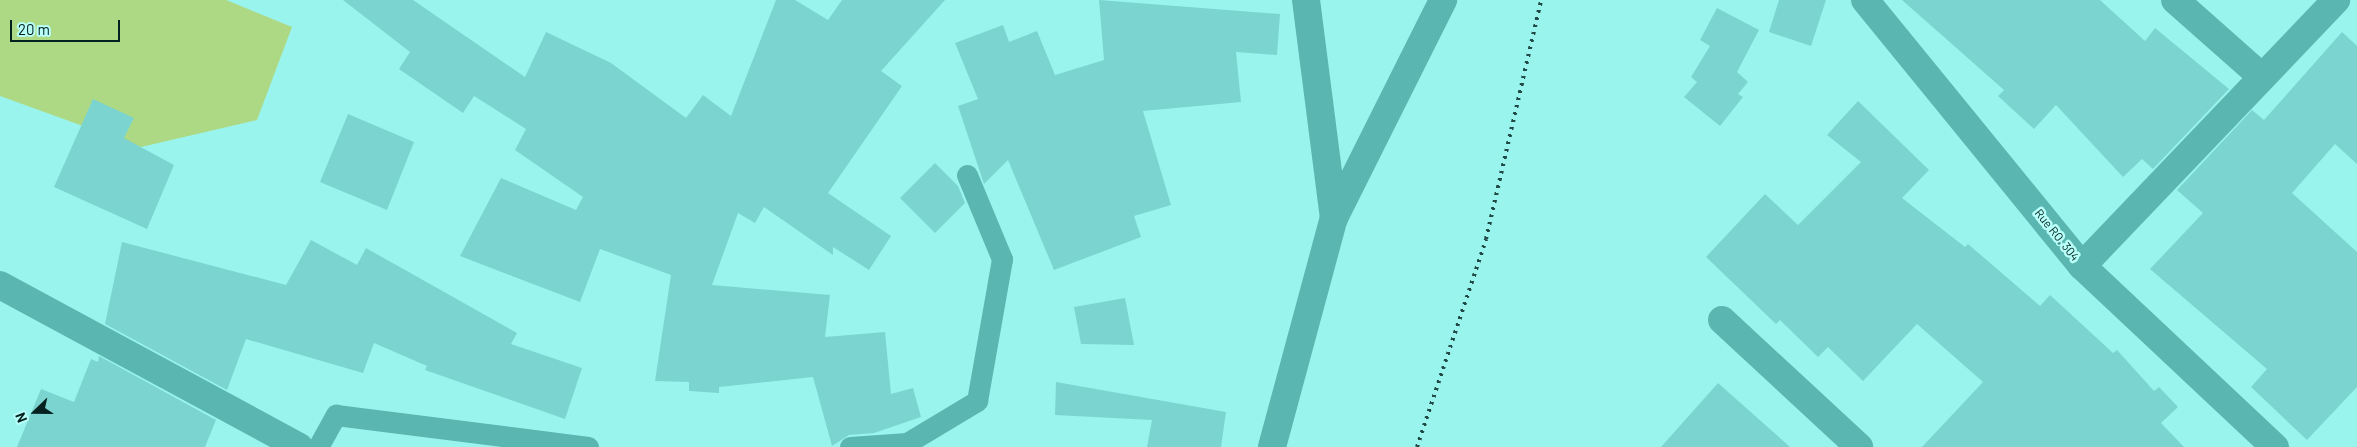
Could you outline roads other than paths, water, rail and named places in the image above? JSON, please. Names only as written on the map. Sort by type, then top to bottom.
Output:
[{"type":"street","points":[[1306,0],[1334,218]]},
{"type":"street","points":[[1272,447],[1334,218],[1443,0]]},
{"type":"street","name":"Rue RO. 304","points":[[1865,0],[2082,266],[2274,447]]},
{"type":"street","points":[[2176,0],[2262,77]]},
{"type":"street","points":[[2082,266],[2336,0]]},
{"type":"street","points":[[0,286],[299,447]]},
{"type":"street","points":[[1722,320],[1859,447]]},
{"type":"lane","points":[[850,447],[907,443],[977,401],[1002,260],[967,175]]},
{"type":"lane","points":[[318,447],[336,415],[588,447]]},
{"type":"railway","points":[[1417,447],[1486,239],[1541,0]]}]
